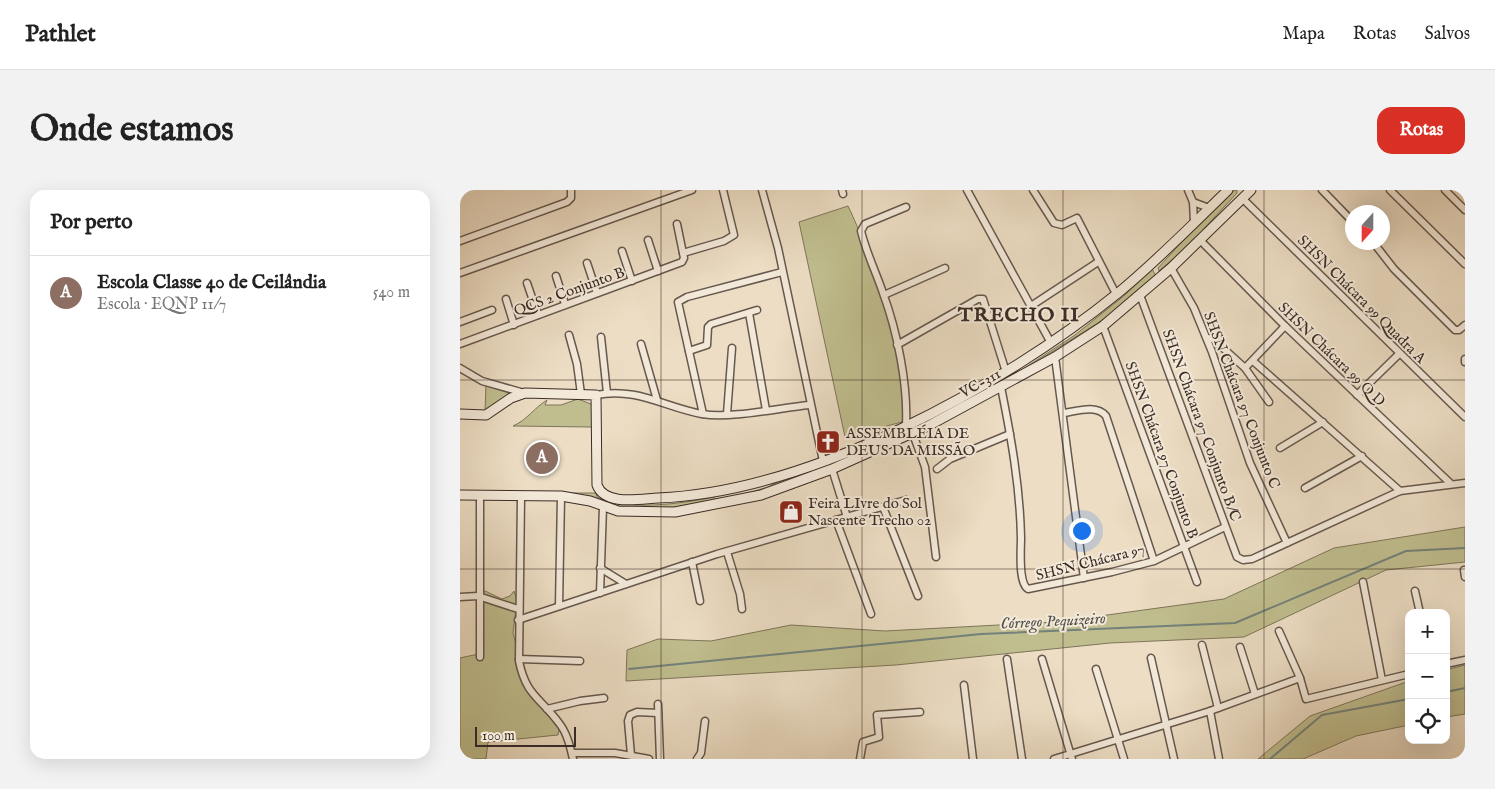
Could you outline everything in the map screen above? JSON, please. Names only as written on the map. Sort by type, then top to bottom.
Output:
[{"type":"main road","points":[[460,414],[486,415],[511,398],[525,393],[596,395],[597,484],[601,492],[614,498],[664,498],[719,490],[823,461],[906,425],[1006,372],[1051,343],[1157,260],[1228,190]]},
{"type":"main road","points":[[1242,194],[1251,190]]},
{"type":"main road","name":"VC-311","points":[[460,495],[561,496],[584,500],[618,511],[642,513],[675,512],[738,500],[778,489],[832,469],[913,434],[1055,357],[1103,326],[1168,271],[1200,240],[1242,194]]},
{"type":"main road","points":[[1157,260],[1154,264],[1155,269],[1168,271]]},
{"type":"main road","points":[[737,486],[738,500]]},
{"type":"main road","points":[[719,490],[721,504]]},
{"type":"street","points":[[460,241],[567,202],[571,198],[571,190]]},
{"type":"street","points":[[460,273],[692,190]]},
{"type":"street","name":"QCS 2 Conjunto B","points":[[460,344],[677,265],[684,256],[734,236],[723,190]]},
{"type":"street","points":[[762,190],[782,272],[809,405],[823,461]]},
{"type":"street","points":[[967,190],[1051,343]]},
{"type":"street","points":[[1033,190],[1054,223],[1062,225],[1077,218],[1116,294]]},
{"type":"street","points":[[1188,190],[1193,202],[1192,226]]},
{"type":"street","points":[[1322,190],[1345,214]]},
{"type":"street","points":[[1390,190],[1465,264]]},
{"type":"street","points":[[1445,190],[1465,210]]},
{"type":"street","name":"SHSN Chácara 99 Quadra A","points":[[1242,194],[1399,354],[1465,417]]},
{"type":"street","points":[[1193,202],[1209,208]]},
{"type":"street","points":[[906,208],[865,224],[862,229],[862,236],[884,295],[897,345],[907,409],[906,425]]},
{"type":"street","points":[[677,224],[684,256]]},
{"type":"street","points":[[648,240],[658,271]]},
{"type":"street","name":"SHSN Chácara 99 Q D","points":[[1200,240],[1285,326],[1450,484]]},
{"type":"street","points":[[1380,250],[1394,269],[1455,330],[1459,330],[1465,325]]},
{"type":"street","points":[[622,251],[632,281]]},
{"type":"street","points":[[1031,306],[1098,262]]},
{"type":"street","points":[[587,263],[597,293]]},
{"type":"street","points":[[884,295],[946,268]]},
{"type":"street","name":"SHSN Chácara 97 Conjunto C","points":[[1168,271],[1194,308],[1207,338],[1250,462],[1287,543]]},
{"type":"street","points":[[703,414],[678,309],[680,300],[782,272]]},
{"type":"street","points":[[556,276],[566,304]]},
{"type":"street","points":[[527,283],[538,315]]},
{"type":"street","name":"SHSN Chácara 97 Conjunto B/C","points":[[1140,295],[1237,557],[1243,560],[1287,543]]},
{"type":"street","points":[[506,298],[514,324]]},
{"type":"street","points":[[897,345],[978,299],[983,299],[1006,372]]},
{"type":"street","points":[[460,322],[492,310]]},
{"type":"street","points":[[689,351],[707,345],[708,327],[711,324],[757,310]]},
{"type":"street","points":[[748,312],[766,410]]},
{"type":"street","name":"SHSN Chácara 97 Conjunto B","points":[[1103,326],[1197,582]]},
{"type":"street","points":[[1245,368],[1285,326]]},
{"type":"street","points":[[569,335],[577,364],[581,394]]},
{"type":"street","points":[[601,337],[607,393]]},
{"type":"street","points":[[1207,338],[1213,339],[1245,368],[1269,402]]},
{"type":"street","points":[[641,344],[657,400]]},
{"type":"street","points":[[728,414],[732,348]]},
{"type":"street","points":[[1358,395],[1399,354]]},
{"type":"street","points":[[1055,357],[1064,413],[1084,578]]},
{"type":"street","points":[[1253,360],[1400,491]]},
{"type":"street","points":[[460,368],[482,380],[525,393]]},
{"type":"street","name":"SHSN Chácara 97","points":[[1002,387],[1017,468],[1024,586],[1030,590],[1154,561],[1106,416],[1101,410],[1095,409],[1064,413]]},
{"type":"street","points":[[596,395],[607,393],[634,394],[703,414],[728,414],[809,405]]},
{"type":"street","points":[[907,409],[918,418]]},
{"type":"street","points":[[1280,448],[1323,422]]},
{"type":"street","points":[[913,434],[925,468],[936,557]]},
{"type":"street","points":[[937,469],[950,459],[1010,434]]},
{"type":"street","points":[[1305,488],[1362,456]]},
{"type":"street","points":[[832,469],[847,517]]},
{"type":"street","points":[[1287,543],[1400,491],[1465,483]]},
{"type":"street","points":[[480,495],[478,596],[480,657]]},
{"type":"street","points":[[521,496],[518,620],[519,659],[522,677],[529,690],[560,723],[573,756],[631,755],[649,759]]},
{"type":"street","points":[[560,606],[561,496]]},
{"type":"street","points":[[518,620],[692,562],[906,500]]},
{"type":"street","points":[[600,593],[603,506]]},
{"type":"street","points":[[883,507],[918,596]]},
{"type":"street","points":[[836,520],[871,614]]},
{"type":"street","points":[[1154,561],[1225,527]]},
{"type":"street","points":[[727,552],[740,594],[742,609]]},
{"type":"street","points":[[692,562],[700,601]]},
{"type":"street","points":[[600,568],[626,584]]},
{"type":"street","points":[[1464,570],[1465,577]]},
{"type":"street","points":[[1363,582],[1382,680]]},
{"type":"street","points":[[1415,591],[1419,609]]},
{"type":"street","points":[[460,596],[478,596],[518,609]]},
{"type":"street","points":[[1279,632],[1300,678],[1306,699],[1405,675]]},
{"type":"street","points":[[1202,645],[1218,708]]},
{"type":"street","points":[[1240,647],[1254,694]]},
{"type":"street","points":[[1150,658],[1174,759]]},
{"type":"street","points":[[519,659],[580,661]]},
{"type":"street","points":[[1008,659],[1022,759]]},
{"type":"street","points":[[1042,659],[1071,756]]},
{"type":"street","points":[[1450,663],[1465,660]]},
{"type":"street","points":[[1096,669],[1124,759]]},
{"type":"street","points":[[1054,759],[1071,756],[1117,739],[1210,711],[1300,678]]},
{"type":"street","points":[[964,685],[973,759]]},
{"type":"street","points":[[547,709],[580,700],[604,698]]},
{"type":"street","points":[[658,704],[660,759]]},
{"type":"street","points":[[1210,711],[1219,759]]},
{"type":"street","points":[[631,755],[628,720],[630,715],[637,712],[658,713]]},
{"type":"street","points":[[860,759],[863,742],[879,737],[877,715],[920,712]]},
{"type":"street","points":[[697,759],[701,752],[705,721]]},
{"type":"shaded area","points":[[1237,190],[1237,193],[1189,245],[1159,271],[1158,268],[1188,235],[1233,191]]},
{"type":"shaded area","points":[[848,206],[867,251],[888,314],[903,376],[905,402],[902,422],[845,437],[799,222]]},
{"type":"shaded area","points":[[1152,269],[1156,276],[1120,309],[1004,382],[876,449],[756,495],[741,495],[768,487],[783,479],[860,452],[903,434],[1023,369],[1075,335],[1125,295]]},
{"type":"shaded area","points":[[486,383],[515,394],[485,412]]},
{"type":"shaded area","points":[[578,399],[591,404],[594,410],[592,427],[513,426],[547,400],[545,405],[561,405]]},
{"type":"shaded area","points":[[567,493],[596,493],[597,497],[609,501],[639,505],[670,504],[714,497],[717,500],[682,508],[622,510]]},
{"type":"shaded area","points":[[1465,527],[1465,562],[1386,570],[1244,637],[1110,643],[896,665],[626,681],[627,650],[658,639],[711,641],[791,625],[885,631],[1056,622],[1224,599],[1334,548]]},
{"type":"shaded area","points":[[483,590],[502,599],[510,596],[514,591],[517,600],[513,633],[527,685],[560,724],[558,735],[488,742],[486,759],[460,759],[460,658],[483,653]]},
{"type":"shaded area","points":[[1465,665],[1465,714],[1450,716],[1450,669]]},
{"type":"shaded area","points":[[1405,682],[1405,726],[1356,736],[1303,759],[1258,759],[1310,716]]},
{"type":"waterway","name":"Córrego Pequizeiro","points":[[629,669],[981,634],[1235,623],[1406,551],[1465,548]]},
{"type":"waterway","points":[[1450,691],[1465,688]]},
{"type":"waterway","points":[[1270,759],[1322,715],[1405,700]]},
{"type":"place","name":"ASSEMBLÉIA DE DEUS DA MISSÃO","points":[[828,442]]},
{"type":"place","name":"Escola Classe 40 de Ceilândia","points":[[542,458]]},
{"type":"place","name":"Feira LIvre do Sol Nascente Trecho 02","points":[[791,512]]},
{"type":"district","name":"TRECHO II","points":[[1019,314]]}]
